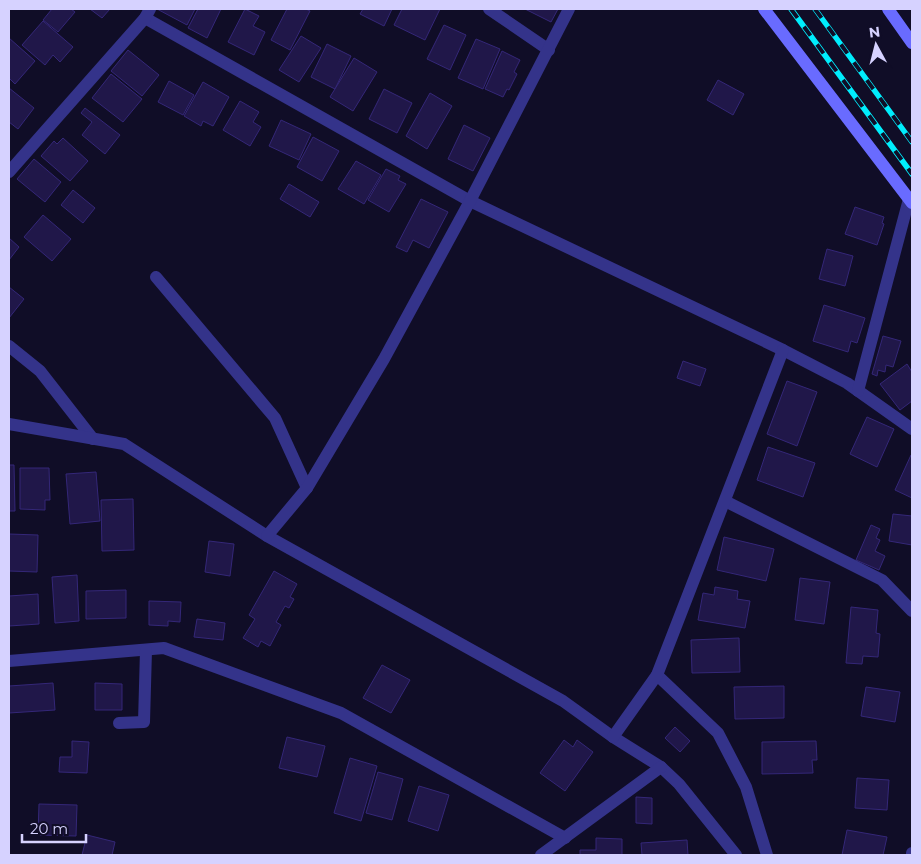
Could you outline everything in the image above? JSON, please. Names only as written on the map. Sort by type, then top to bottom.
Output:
[{"type":"main road","points":[[764,9],[911,201]]},
{"type":"main road","points":[[888,9],[912,43]]},
{"type":"street","points":[[489,9],[549,50]]},
{"type":"street","points":[[266,536],[307,488],[384,359],[470,201],[569,9]]},
{"type":"street","points":[[9,172],[148,13],[470,201],[783,350],[847,383],[912,429]]},
{"type":"street","points":[[858,390],[911,201]]},
{"type":"street","points":[[156,277],[275,418],[307,488]]},
{"type":"street","points":[[9,346],[40,371],[93,439]]},
{"type":"street","points":[[613,738],[657,675],[783,350]]},
{"type":"street","points":[[9,424],[124,444],[266,536],[563,701],[613,738],[661,768],[679,784],[736,855]]},
{"type":"street","points":[[724,501],[882,580],[912,611]]},
{"type":"street","points":[[9,661],[164,648],[341,713],[565,838]]},
{"type":"street","points":[[119,723],[144,722],[146,650]]},
{"type":"street","points":[[657,675],[718,733],[746,787],[767,855]]},
{"type":"street","points":[[544,854],[661,768]]},
{"type":"building","points":[[52,9],[71,9],[75,12],[58,32],[43,20]]},
{"type":"building","points":[[90,9],[110,9],[102,18]]},
{"type":"building","points":[[157,9],[195,9],[187,25]]},
{"type":"building","points":[[198,9],[221,9],[207,38],[188,28]]},
{"type":"building","points":[[245,9],[259,16],[253,26],[265,32],[254,55],[228,42]]},
{"type":"building","points":[[287,9],[306,9],[310,11],[290,50],[271,40]]},
{"type":"building","points":[[363,9],[392,9],[384,26],[360,14]]},
{"type":"building","points":[[402,9],[440,9],[425,40],[394,25]]},
{"type":"building","points":[[525,9],[558,9],[551,22]]},
{"type":"building","points":[[43,21],[73,47],[60,62],[53,55],[45,65],[22,45]]},
{"type":"building","points":[[444,25],[466,35],[450,70],[427,59]]},
{"type":"building","points":[[301,36],[321,48],[299,82],[279,70]]},
{"type":"building","points":[[9,38],[35,61],[15,84],[9,78]]},
{"type":"building","points":[[476,39],[500,49],[483,89],[458,78]]},
{"type":"building","points":[[327,44],[351,56],[335,89],[311,77]]},
{"type":"building","points":[[128,50],[159,75],[142,96],[111,71]]},
{"type":"building","points":[[502,51],[520,60],[514,72],[517,74],[503,97],[485,89]]},
{"type":"building","points":[[354,58],[377,72],[353,111],[330,97]]},
{"type":"building","points":[[111,74],[142,99],[123,122],[92,98]]},
{"type":"building","points":[[718,80],[744,94],[733,115],[707,100]]},
{"type":"building","points":[[169,81],[194,95],[183,115],[158,102]]},
{"type":"building","points":[[203,82],[229,97],[213,126],[203,121],[201,126],[184,116]]},
{"type":"building","points":[[9,88],[34,108],[18,129],[9,122]]},
{"type":"building","points":[[384,89],[412,103],[397,133],[369,119]]},
{"type":"building","points":[[430,93],[452,106],[427,149],[406,136]]},
{"type":"building","points":[[240,101],[259,112],[253,122],[261,127],[250,146],[223,130]]},
{"type":"building","points":[[85,108],[120,135],[105,154],[82,135],[92,122],[81,113]]},
{"type":"building","points":[[281,120],[311,134],[299,160],[269,146]]},
{"type":"building","points":[[464,125],[490,138],[473,171],[448,159]]},
{"type":"building","points":[[313,137],[339,151],[322,181],[297,167]]},
{"type":"building","points":[[63,138],[88,161],[70,181],[41,156],[54,141],[57,144]]},
{"type":"building","points":[[34,159],[61,182],[45,202],[17,179]]},
{"type":"building","points":[[356,161],[381,175],[364,204],[338,189]]},
{"type":"building","points":[[386,169],[400,176],[398,180],[406,184],[389,212],[368,200]]},
{"type":"building","points":[[289,184],[319,202],[310,217],[280,199]]},
{"type":"building","points":[[73,190],[95,208],[83,223],[61,205]]},
{"type":"building","points":[[421,199],[448,212],[429,248],[413,240],[407,252],[396,247]]},
{"type":"building","points":[[855,207],[884,217],[882,223],[884,224],[877,245],[845,234]]},
{"type":"building","points":[[43,215],[71,239],[52,261],[24,237]]},
{"type":"building","points":[[9,238],[19,247],[9,260]]},
{"type":"building","points":[[827,249],[853,256],[845,286],[819,279]]},
{"type":"building","points":[[9,287],[24,299],[9,318]]},
{"type":"building","points":[[824,305],[865,318],[857,343],[851,341],[848,352],[813,341]]},
{"type":"building","points":[[883,336],[901,341],[893,367],[886,365],[885,372],[878,370],[877,376],[872,374]]},
{"type":"building","points":[[683,361],[706,369],[700,386],[677,378]]},
{"type":"building","points":[[907,364],[912,372],[912,401],[900,410],[880,384]]},
{"type":"building","points":[[787,381],[817,392],[797,446],[767,434]]},
{"type":"building","points":[[867,417],[894,429],[877,467],[850,454]]},
{"type":"building","points":[[768,447],[815,463],[803,497],[757,480]]},
{"type":"building","points":[[912,455],[912,498],[895,490]]},
{"type":"building","points":[[9,465],[14,465],[15,511],[9,511]]},
{"type":"building","points":[[20,468],[49,468],[50,500],[45,500],[45,510],[20,509]]},
{"type":"building","points":[[96,472],[100,521],[70,524],[66,474]]},
{"type":"building","points":[[133,499],[134,550],[102,551],[101,500]]},
{"type":"building","points":[[893,514],[912,516],[912,545],[889,541]]},
{"type":"building","points":[[871,525],[880,529],[876,538],[880,540],[875,551],[885,556],[879,570],[856,560]]},
{"type":"building","points":[[9,534],[38,535],[37,572],[9,571]]},
{"type":"building","points":[[724,537],[774,549],[766,581],[717,570]]},
{"type":"building","points":[[209,541],[234,544],[230,576],[205,572]]},
{"type":"building","points":[[274,571],[297,584],[290,597],[294,599],[289,608],[285,606],[276,622],[281,625],[270,646],[261,641],[258,647],[243,638],[255,619],[249,615]]},
{"type":"building","points":[[77,575],[79,621],[55,623],[52,577]]},
{"type":"building","points":[[800,578],[830,582],[824,624],[795,620]]},
{"type":"building","points":[[715,587],[738,591],[737,599],[750,601],[745,628],[698,620],[703,593],[714,595]]},
{"type":"building","points":[[126,590],[126,618],[86,619],[86,591]]},
{"type":"building","points":[[38,594],[39,624],[9,626],[9,596]]},
{"type":"building","points":[[149,601],[181,602],[180,622],[168,621],[168,626],[149,625]]},
{"type":"building","points":[[851,607],[878,610],[876,633],[880,634],[878,657],[863,656],[862,664],[846,663]]},
{"type":"building","points":[[197,619],[225,623],[223,640],[194,637]]},
{"type":"building","points":[[739,638],[740,672],[692,673],[691,640]]},
{"type":"building","points":[[382,665],[410,680],[391,713],[363,698]]},
{"type":"building","points":[[53,683],[55,710],[9,713],[9,686]]},
{"type":"building","points":[[95,683],[122,684],[122,710],[95,710]]},
{"type":"building","points":[[784,686],[784,718],[735,719],[734,687]]},
{"type":"building","points":[[866,687],[900,692],[895,722],[861,716]]},
{"type":"building","points":[[675,727],[690,741],[680,752],[665,738]]},
{"type":"building","points":[[287,737],[325,746],[317,777],[279,768]]},
{"type":"building","points":[[564,740],[573,747],[577,740],[593,752],[565,791],[540,773]]},
{"type":"building","points":[[72,741],[89,742],[87,773],[59,772],[60,757],[72,757]]},
{"type":"building","points":[[816,741],[817,760],[812,760],[813,773],[762,774],[762,742]]},
{"type":"building","points":[[350,758],[377,766],[361,821],[334,813]]},
{"type":"building","points":[[378,772],[403,779],[392,820],[366,813]]},
{"type":"building","points":[[857,778],[889,780],[887,810],[855,808]]},
{"type":"building","points":[[419,786],[449,795],[438,831],[408,821]]},
{"type":"building","points":[[636,797],[652,798],[652,824],[636,823]]},
{"type":"building","points":[[39,804],[77,805],[76,836],[38,835]]},
{"type":"building","points":[[847,830],[887,837],[883,855],[842,855]]},
{"type":"building","points":[[87,835],[115,842],[112,855],[82,855]]},
{"type":"building","points":[[596,838],[622,839],[622,855],[580,855],[580,850],[596,850]]},
{"type":"building","points":[[687,840],[688,855],[642,855],[641,843]]},
{"type":"railway","points":[[791,9],[912,174]]},
{"type":"railway","points":[[815,9],[912,142]]}]
